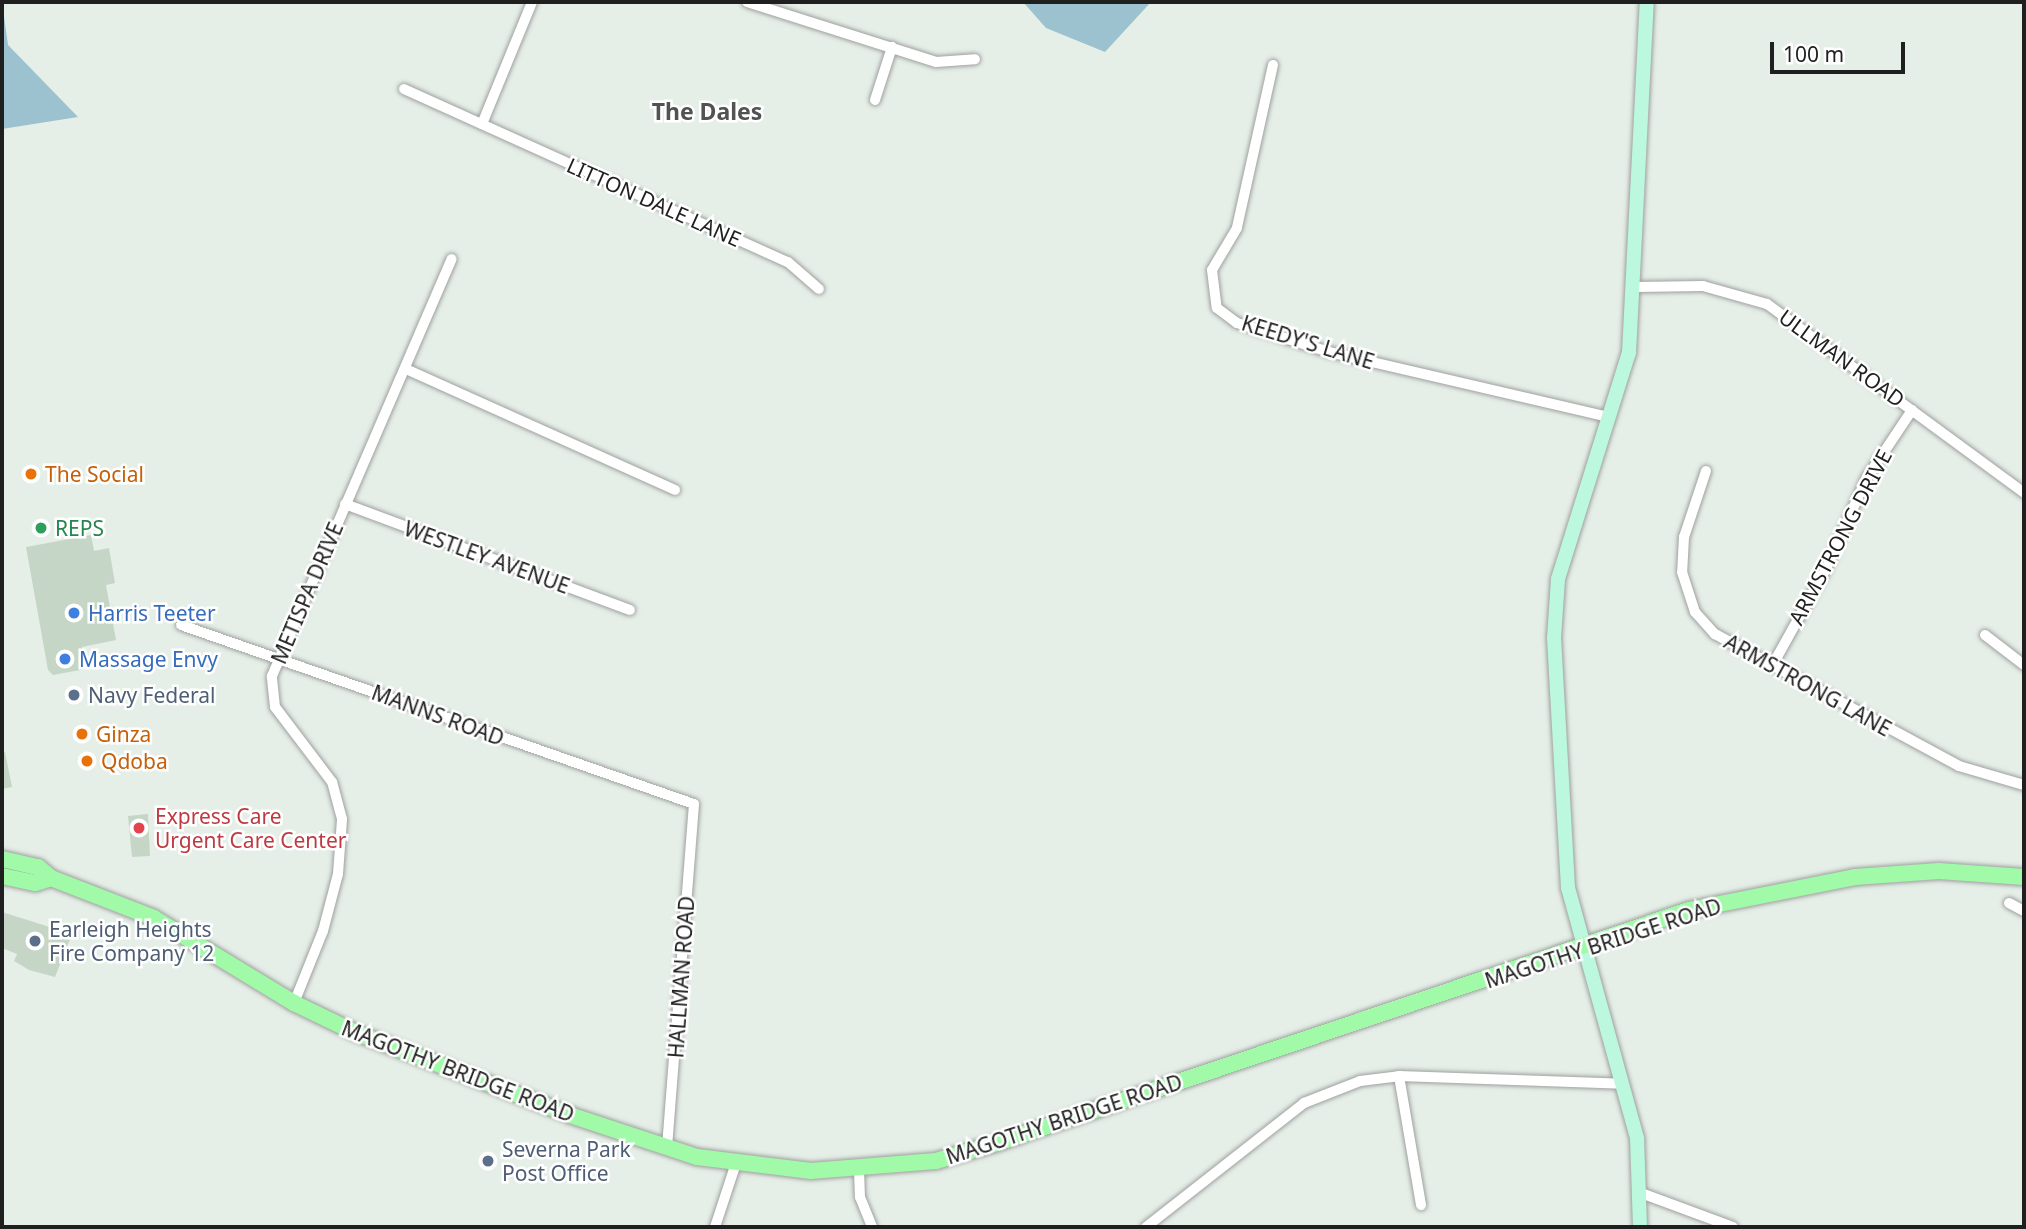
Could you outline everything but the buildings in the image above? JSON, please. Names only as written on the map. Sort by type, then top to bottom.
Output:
[{"type":"main road","points":[[1640,1227],[1641,1193],[1637,1138],[1568,888],[1563,839],[1554,638],[1558,579],[1629,353],[1636,287],[1647,2]]},
{"type":"main road","name":"MAGOTHY BRIDGE ROAD","points":[[2,859],[38,867],[51,878],[172,927],[294,1003],[366,1036],[667,1149],[736,1163],[859,1170],[936,1161],[997,1143],[1689,911],[1804,885],[1927,872],[2024,877]]},
{"type":"main road","name":"MAGOTHY BRIDGE ROAD","points":[[2,876],[35,883],[51,878]]},
{"type":"street","points":[[482,124],[532,2]]},
{"type":"street","points":[[747,2],[948,64],[975,59]]},
{"type":"street","points":[[875,100],[892,47]]},
{"type":"street","name":"KEEDY'S LANE","points":[[1273,65],[1237,228],[1212,271],[1217,308],[1237,323],[1329,352],[1608,417]]},
{"type":"street","name":"LITTON DALE LANE","points":[[404,89],[788,262],[819,289]]},
{"type":"street","name":"METISPA DRIVE","points":[[294,1003],[323,931],[338,874],[342,819],[332,782],[275,707],[271,685],[279,657],[452,259]]},
{"type":"street","name":"ULLMAN ROAD","points":[[1636,287],[1714,288],[1767,304],[2024,494]]},
{"type":"street","points":[[406,369],[675,490]]},
{"type":"street","name":"ARMSTRONG DRIVE","points":[[1772,666],[1826,569],[1866,479],[1912,410]]},
{"type":"street","name":"ARMSTRONG LANE","points":[[1706,471],[1682,545],[1686,591],[1695,612],[1715,634],[1959,766],[2024,785]]},
{"type":"street","name":"WESTLEY AVENUE","points":[[345,504],[630,610]]},
{"type":"street","name":"MANNS ROAD","points":[[181,625],[694,804]]},
{"type":"street","points":[[1985,635],[2024,665]]},
{"type":"street","name":"HALLMAN ROAD","points":[[667,1149],[694,804]]},
{"type":"street","points":[[2009,903],[2024,911]]},
{"type":"street","points":[[1146,1227],[1304,1103],[1360,1081],[1399,1076],[1623,1084]]},
{"type":"street","points":[[1399,1076],[1422,1205]]},
{"type":"street","points":[[715,1227],[736,1163]]},
{"type":"street","points":[[859,1170],[860,1198],[873,1227]]},
{"type":"street","points":[[1641,1193],[1733,1227]]},
{"type":"shaded area","points":[[2,2],[8,45],[78,117],[2,129]]},
{"type":"shaded area","points":[[1023,2],[1151,2],[1105,52],[1046,28]]},
{"type":"place","name":"The Social","points":[[31,474]]},
{"type":"place","name":"REPS","points":[[41,528]]},
{"type":"place","name":"Harris Teeter","points":[[74,613]]},
{"type":"place","name":"Massage Envy","points":[[65,659]]},
{"type":"place","name":"Navy Federal","points":[[74,695]]},
{"type":"place","name":"Ginza","points":[[82,734]]},
{"type":"place","name":"Qdoba","points":[[87,761]]},
{"type":"place","name":"Express Care Urgent Care Center","points":[[139,828]]},
{"type":"place","name":"Earleigh Heights Fire Company 12","points":[[35,941]]},
{"type":"place","name":"Severna Park Post Office","points":[[488,1161]]},
{"type":"district","name":"The Dales","points":[[707,111]]}]
